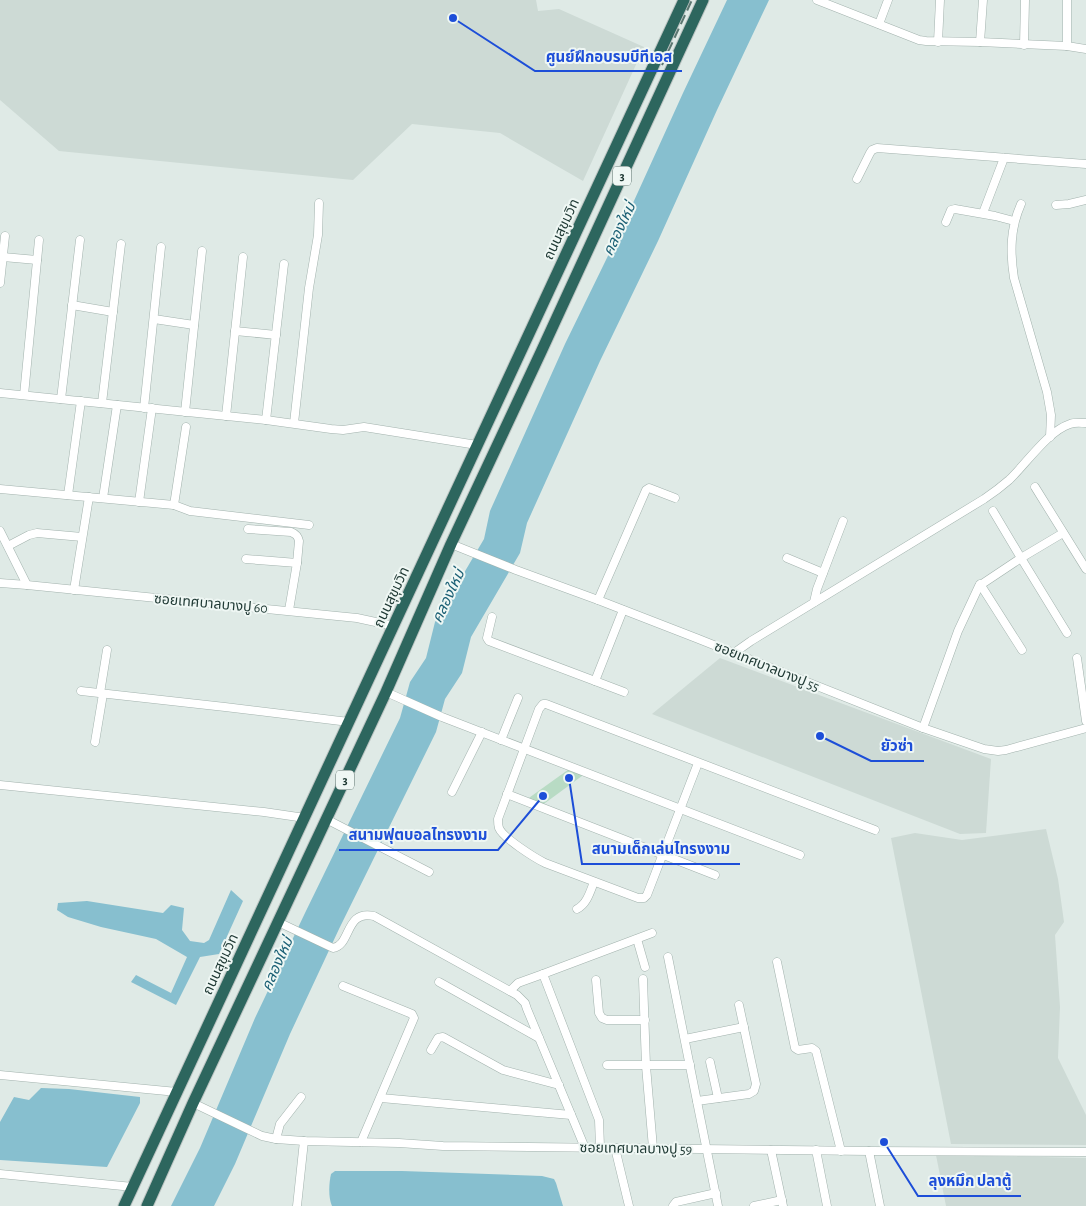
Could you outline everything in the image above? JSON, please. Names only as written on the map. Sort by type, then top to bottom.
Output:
[{"type":"highway","name":"ถนนสุขุมวิท","points":[[124,1206],[684,0]]},
{"type":"highway","name":"3","points":[[147,1206],[386,692],[451,544],[703,0]]},
{"type":"highway","points":[[524,344],[541,352]]},
{"type":"street","points":[[817,0],[919,40],[1067,46],[1086,49]]},
{"type":"street","points":[[838,8],[841,0]]},
{"type":"street","points":[[878,24],[888,0]]},
{"type":"street","points":[[938,42],[940,0]]},
{"type":"street","points":[[980,42],[982,0]]},
{"type":"street","points":[[1024,45],[1025,0]]},
{"type":"street","points":[[1067,0],[1067,46]]},
{"type":"street","points":[[857,179],[870,153],[877,148],[1086,164]]},
{"type":"street","points":[[983,213],[1004,158]]},
{"type":"street","points":[[1056,205],[1086,200]]},
{"type":"street","points":[[294,423],[309,288],[319,229],[319,202]]},
{"type":"street","points":[[1021,204],[1014,221],[1012,264],[1014,278],[1047,392],[1051,414],[1050,437]]},
{"type":"street","points":[[946,222],[949,214],[954,209],[983,213],[1014,221]]},
{"type":"street","points":[[0,283],[5,236]]},
{"type":"street","points":[[24,395],[39,240]]},
{"type":"street","points":[[61,399],[80,240]]},
{"type":"street","points":[[102,403],[121,244]]},
{"type":"street","points":[[139,502],[161,247]]},
{"type":"street","points":[[185,412],[202,251]]},
{"type":"street","points":[[226,416],[242,257]]},
{"type":"street","points":[[3,258],[37,260]]},
{"type":"street","points":[[266,420],[284,264]]},
{"type":"street","points":[[72,305],[113,312]]},
{"type":"street","points":[[154,320],[194,325]]},
{"type":"street","points":[[235,331],[276,335]]},
{"type":"street","points":[[0,393],[294,423],[343,430],[364,427],[477,445]]},
{"type":"street","points":[[68,495],[81,401]]},
{"type":"street","points":[[103,498],[117,405]]},
{"type":"street","points":[[734,653],[998,489],[1061,428],[1070,424],[1086,424]]},
{"type":"street","points":[[174,506],[186,427]]},
{"type":"street","points":[[1034,486],[1086,569]]},
{"type":"street","points":[[598,600],[646,490],[649,488],[675,498]]},
{"type":"street","points":[[0,489],[89,496],[174,506],[190,511],[309,524]]},
{"type":"street","points":[[74,590],[89,496]]},
{"type":"street","points":[[993,511],[1067,633]]},
{"type":"street","points":[[814,602],[816,589],[844,521]]},
{"type":"street","points":[[248,528],[294,533],[297,536],[299,541],[297,563],[290,610]]},
{"type":"street","points":[[0,531],[27,586]]},
{"type":"street","points":[[8,546],[37,533],[82,537]]},
{"type":"street","points":[[923,728],[958,631],[980,584],[1064,533]]},
{"type":"street","name":"ซอยเทศบาลบางปู 55","points":[[451,544],[923,728],[984,749],[998,751],[1014,749],[1086,728]]},
{"type":"street","points":[[787,558],[822,573]]},
{"type":"street","points":[[246,559],[297,563]]},
{"type":"street","name":"ซอยเทศบาลบางปู 60","points":[[0,583],[290,610],[357,618],[394,626]]},
{"type":"street","points":[[980,584],[1022,650]]},
{"type":"street","points":[[595,681],[624,610]]},
{"type":"street","points":[[492,617],[487,638],[489,641],[624,692]]},
{"type":"street","points":[[95,742],[107,650]]},
{"type":"street","points":[[1077,658],[1086,721]]},
{"type":"street","points":[[81,691],[349,722]]},
{"type":"street","points":[[386,692],[442,717],[800,855]]},
{"type":"street","points":[[501,740],[518,698]]},
{"type":"street","points":[[698,763],[647,895],[644,898],[638,898],[539,860],[508,838],[499,828],[498,819],[524,748],[539,709],[546,704],[875,830]]},
{"type":"street","points":[[452,792],[482,732]]},
{"type":"street","points":[[0,785],[255,811],[305,818]]},
{"type":"street","points":[[507,794],[715,875]]},
{"type":"street","points":[[326,819],[429,872]]},
{"type":"street","points":[[577,909],[582,906],[589,895],[594,882]]},
{"type":"street","points":[[278,922],[333,948],[340,945],[355,920],[368,914],[379,918],[521,999],[540,1038],[585,1148]]},
{"type":"street","points":[[510,991],[518,982],[652,933]]},
{"type":"street","points":[[636,939],[645,967]]},
{"type":"street","points":[[668,958],[718,1206]]},
{"type":"street","points":[[777,962],[795,1048],[798,1050],[812,1048],[816,1051],[841,1151]]},
{"type":"street","points":[[543,974],[599,1120],[600,1147]]},
{"type":"street","points":[[643,979],[646,1066],[652,1148]]},
{"type":"street","points":[[596,980],[602,1018],[606,1020],[645,1020]]},
{"type":"street","points":[[439,982],[540,1038]]},
{"type":"street","points":[[343,986],[414,1016],[414,1022],[362,1142]]},
{"type":"street","points":[[697,1101],[752,1093],[756,1088],[739,1005]]},
{"type":"street","points":[[685,1039],[744,1027]]},
{"type":"street","points":[[430,1050],[438,1038],[443,1037],[503,1070],[559,1085]]},
{"type":"street","points":[[710,1062],[718,1098]]},
{"type":"street","points":[[607,1066],[690,1065]]},
{"type":"street","points":[[0,1074],[177,1092]]},
{"type":"street","points":[[276,1139],[280,1124],[302,1097]]},
{"type":"street","points":[[381,1098],[571,1115]]},
{"type":"street","name":"ซอยเทศบาลบางปู 59","points":[[193,1104],[262,1136],[304,1141],[443,1146],[585,1148],[1086,1152]]},
{"type":"street","points":[[297,1206],[304,1141]]},
{"type":"street","points":[[615,1148],[629,1206]]},
{"type":"street","points":[[754,1206],[783,1203],[771,1150]]},
{"type":"street","points":[[816,1150],[827,1206]]},
{"type":"street","points":[[869,1151],[880,1206]]},
{"type":"street","points":[[0,1174],[133,1187]]},
{"type":"street","points":[[672,1206],[676,1202],[716,1193]]},
{"type":"shaded area","points":[[0,0],[536,0],[538,11],[559,9],[644,47],[583,181],[500,133],[412,124],[353,180],[59,151],[0,100]]},
{"type":"shaded area","points":[[720,658],[991,759],[986,833],[960,834],[652,714]]},
{"type":"shaded area","points":[[1046,829],[1058,879],[1064,922],[1055,935],[1060,1007],[1058,1058],[1086,1115],[1086,1145],[951,1144],[891,838],[915,833],[962,840]]},
{"type":"shaded area","points":[[936,1155],[1086,1158],[1086,1206],[946,1206]]},
{"type":"green space","points":[[572,767],[586,773],[541,806],[526,800]]},
{"type":"water","points":[[727,0],[769,0],[658,241],[600,361],[527,523],[520,553],[471,637],[462,673],[445,699],[436,732],[339,929],[290,1034],[235,1164],[214,1206],[171,1206],[200,1148],[255,1018],[400,718],[410,682],[426,658],[435,622],[484,539],[490,511],[565,344],[623,225]]},
{"type":"water","points":[[231,890],[243,901],[219,954],[200,957],[176,1005],[131,982],[136,975],[171,993],[187,957],[156,939],[101,927],[68,917],[57,910],[58,903],[87,901],[163,913],[171,905],[184,908],[182,930],[190,941],[204,943],[209,940]]},
{"type":"water","points":[[41,1088],[69,1089],[140,1097],[140,1103],[107,1167],[0,1160],[0,1122],[14,1097],[29,1100]]},
{"type":"water","points":[[335,1171],[402,1171],[542,1176],[554,1179],[563,1206],[332,1206],[329,1186],[331,1174]]},
{"type":"railway","points":[[662,65],[692,0]]},
{"type":"place","name":"ศูนย์ฝึกอบรมบีทีเอส","points":[[453,18]]},
{"type":"place","name":"ยัวซ่า","points":[[820,736]]},
{"type":"place","name":"สนามเด็กเล่นไทรงงาม","points":[[569,778]]},
{"type":"place","name":"สนามฟุตบอลไทรงงาม","points":[[543,796]]},
{"type":"place","name":"ลุงหมึก ปลาตู้","points":[[884,1142]]},
{"type":"water label","name":"คลองใหม่","points":[[619,229]]},
{"type":"water label","name":"คลองใหม่","points":[[448,596]]},
{"type":"water label","name":"คลองใหม่","points":[[277,964]]}]
